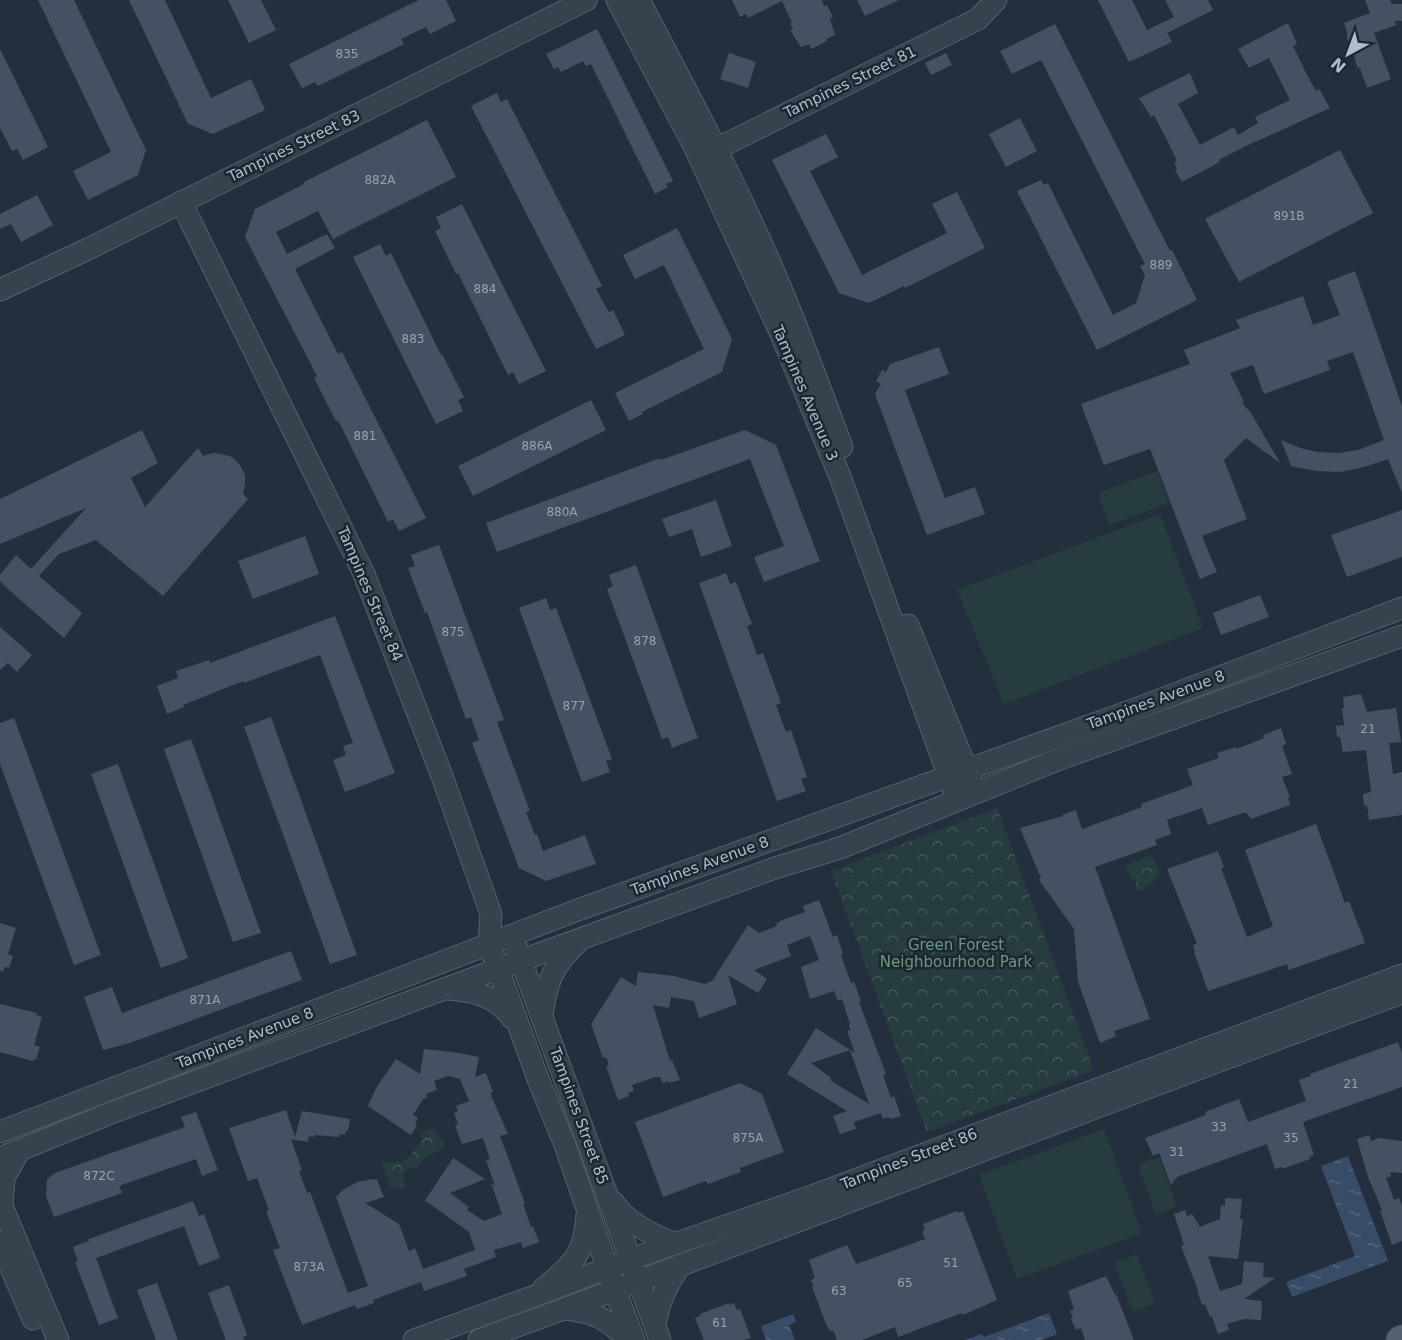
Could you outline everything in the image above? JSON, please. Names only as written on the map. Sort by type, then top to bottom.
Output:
[{"type":"street","name":"Tampines Street 83","points":[[0,290],[586,0]]},
{"type":"street","name":"Tampines Avenue 3","points":[[617,0],[705,148],[780,285],[813,366],[967,796]]},
{"type":"street","name":"Tampines Avenue 3","points":[[639,0],[705,148]]},
{"type":"street","name":"Tampines Street 81","points":[[705,148],[971,9],[981,0]]},
{"type":"street","name":"Tampines Street 81","points":[[705,148],[978,19],[996,0]]},
{"type":"street","name":"Tampines Street 84","points":[[181,202],[360,564],[442,777],[491,914],[489,944],[498,969]]},
{"type":"street","name":"Tampines Avenue 8","points":[[0,1132],[489,944],[1130,711],[1402,608]]},
{"type":"street","name":"Tampines Avenue 8","points":[[10,1154],[111,1113],[521,960],[775,868],[840,848],[1087,749],[1171,721],[1402,636]]},
{"type":"street","name":"Tampines Street 85","points":[[491,914],[512,936],[657,1333]]},
{"type":"street","points":[[542,1015],[545,995],[553,971],[566,953],[585,937]]},
{"type":"street","name":"Tampines Street 85","points":[[498,969],[565,1145],[632,1340]]},
{"type":"street","name":"Tampines Street 86","points":[[414,1340],[532,1298],[674,1243],[812,1196],[1402,975]]},
{"type":"street","points":[[444,989],[475,992],[492,999],[505,1008],[521,1031]]},
{"type":"street","name":"Tampines Street 86","points":[[479,1340],[565,1310],[845,1202],[1402,993]]},
{"type":"street","points":[[10,1154],[4,1178],[2,1206],[7,1245],[42,1340]]},
{"type":"street","points":[[606,1190],[618,1209],[631,1221],[674,1243]]},
{"type":"street","points":[[532,1298],[576,1257],[585,1238],[587,1209]]},
{"type":"street","points":[[7,1245],[57,1340]]},
{"type":"street","name":"Tampines Street 85","points":[[657,1333],[659,1303],[680,1265]]},
{"type":"street","name":"Tampines Street 85","points":[[565,1310],[586,1311],[603,1319],[632,1340]]},
{"type":"green space","points":[[1157,471],[1169,503],[1109,525],[1098,493]]},
{"type":"green space","points":[[1160,514],[1203,628],[1004,704],[957,590]]},
{"type":"green space","name":"Green Forest Neighbourhood Park","points":[[997,808],[1094,1070],[927,1132],[831,871]]},
{"type":"green space","points":[[1147,856],[1154,858],[1160,872],[1143,891],[1136,889],[1136,882],[1124,868],[1133,861],[1138,862]]},
{"type":"green space","points":[[434,1128],[446,1145],[427,1156],[417,1169],[410,1168],[403,1174],[403,1181],[407,1187],[398,1190],[390,1186],[381,1161],[396,1162],[406,1159],[423,1138],[421,1136],[425,1130]]},
{"type":"green space","points":[[1104,1129],[1142,1233],[1017,1279],[979,1175]]},
{"type":"green space","points":[[1159,1157],[1177,1207],[1156,1215],[1138,1165]]},
{"type":"green space","points":[[1137,1254],[1155,1303],[1133,1312],[1114,1263]]},
{"type":"water","points":[[1348,1156],[1388,1261],[1292,1297],[1286,1282],[1355,1256],[1321,1166]]},
{"type":"water","points":[[1049,1313],[1057,1334],[1041,1340],[965,1340],[982,1334],[984,1337]]},
{"type":"water","points":[[793,1314],[796,1322],[789,1325],[795,1340],[766,1340],[761,1326]]},
{"type":"building","points":[[38,0],[74,0],[146,150],[138,175],[88,200],[73,171],[111,152]]},
{"type":"building","points":[[129,0],[165,0],[211,98],[251,79],[265,110],[213,134],[188,124]]},
{"type":"building","points":[[228,0],[261,0],[276,30],[249,43]]},
{"type":"building","points":[[419,0],[446,0],[456,21],[430,34],[426,27],[401,39],[404,44],[318,86],[315,82],[302,88],[289,64]]},
{"type":"building","points":[[732,0],[822,0],[833,17],[830,19],[835,35],[811,49],[809,44],[801,47],[790,30],[793,29],[790,23],[792,23],[782,1],[748,18],[746,14],[740,17]]},
{"type":"building","points":[[857,0],[899,0],[865,16]]},
{"type":"building","points":[[1098,0],[1132,0],[1147,30],[1174,17],[1165,0],[1208,0],[1213,10],[1167,33],[1172,42],[1129,62]]},
{"type":"building","points":[[1365,0],[1390,0],[1392,4],[1402,4],[1402,21],[1395,21],[1396,25],[1374,33],[1391,79],[1367,88],[1360,68],[1357,67],[1351,44],[1347,40],[1344,23],[1370,13]]},
{"type":"building","points":[[1288,23],[1297,44],[1293,46],[1307,75],[1316,91],[1319,89],[1330,108],[1246,146],[1182,182],[1175,170],[1177,169],[1174,162],[1177,161],[1169,144],[1154,115],[1151,117],[1139,98],[1190,73],[1198,93],[1178,104],[1200,145],[1234,127],[1238,135],[1258,123],[1255,117],[1290,100],[1269,58],[1249,68],[1238,49]]},
{"type":"building","points":[[1055,24],[1197,300],[1097,350],[1017,191],[1041,180],[1044,185],[1048,183],[1113,315],[1136,303],[1145,275],[1140,266],[1145,264],[1041,60],[1012,74],[1000,51]]},
{"type":"building","points":[[597,29],[673,181],[666,184],[668,187],[655,194],[591,64],[586,66],[583,61],[561,72],[558,67],[554,69],[546,54]]},
{"type":"building","points":[[0,49],[48,147],[23,160],[17,149],[12,151],[0,128]]},
{"type":"building","points":[[729,53],[756,62],[748,88],[720,79]]},
{"type":"building","points":[[946,53],[952,65],[931,75],[925,63]]},
{"type":"building","points":[[497,93],[501,102],[507,99],[602,286],[596,289],[609,312],[613,310],[625,335],[596,349],[471,106]]},
{"type":"building","points":[[1020,118],[1037,151],[1006,167],[989,134]]},
{"type":"building","points":[[427,120],[456,177],[333,239],[318,211],[276,232],[287,254],[327,234],[335,248],[295,269],[338,354],[342,352],[426,518],[399,531],[393,519],[388,522],[338,420],[336,421],[314,378],[317,376],[245,237],[255,209]]},
{"type":"building","points":[[826,134],[838,157],[810,171],[862,275],[947,233],[932,204],[957,192],[985,248],[905,288],[904,286],[869,303],[839,293],[772,160]]},
{"type":"building","points":[[1340,150],[1373,213],[1239,282],[1205,219]]},
{"type":"building","points":[[37,195],[53,225],[21,242],[11,224],[0,229],[0,214]]},
{"type":"building","points":[[462,204],[546,371],[519,384],[513,372],[508,375],[435,231],[441,228],[436,217]]},
{"type":"building","points":[[677,228],[732,339],[722,372],[642,412],[643,414],[629,421],[615,393],[704,349],[664,265],[635,279],[623,255]]},
{"type":"building","points":[[380,244],[386,256],[391,253],[464,397],[458,400],[463,411],[436,424],[353,257]]},
{"type":"building","points":[[1355,271],[1402,406],[1402,493],[1388,459],[1340,472],[1316,471],[1291,466],[1281,440],[1300,448],[1339,453],[1358,450],[1384,440],[1353,352],[1327,361],[1330,370],[1264,394],[1253,365],[1230,373],[1244,402],[1242,403],[1251,413],[1280,463],[1246,438],[1224,460],[1247,519],[1202,536],[1217,572],[1200,579],[1150,449],[1104,465],[1081,404],[1190,364],[1184,350],[1240,328],[1236,320],[1303,296],[1313,325],[1340,315],[1327,282]]},
{"type":"building","points":[[939,347],[949,374],[905,390],[945,498],[975,487],[985,514],[927,535],[875,394],[881,384],[876,381],[882,370],[886,372],[890,364]]},
{"type":"building","points":[[591,400],[606,430],[473,496],[458,466]]},
{"type":"building","points":[[142,430],[158,463],[131,478],[145,507],[198,448],[203,456],[213,453],[222,454],[232,457],[240,465],[245,475],[243,494],[248,499],[163,596],[96,540],[59,554],[39,576],[82,613],[64,638],[10,591],[0,581],[0,575],[16,555],[31,569],[86,508],[0,544],[0,499]]},
{"type":"building","points":[[745,430],[776,445],[820,561],[764,582],[754,557],[784,546],[750,459],[497,552],[486,523],[660,458],[661,460]]},
{"type":"building","points":[[716,500],[732,546],[701,557],[692,529],[669,537],[662,519]]},
{"type":"building","points":[[1402,510],[1402,557],[1347,577],[1331,535]]},
{"type":"building","points":[[305,536],[319,574],[253,599],[238,561]]},
{"type":"building","points":[[439,545],[504,720],[497,722],[530,811],[526,812],[535,835],[537,834],[543,851],[585,835],[596,864],[546,881],[519,868],[472,743],[479,740],[471,717],[466,719],[427,612],[425,613],[408,568],[415,566],[411,555]]},
{"type":"building","points":[[636,565],[698,738],[672,748],[668,737],[662,739],[607,589],[613,586],[609,575]]},
{"type":"building","points":[[726,573],[730,584],[736,582],[752,624],[747,626],[757,655],[763,653],[781,703],[776,705],[786,732],[791,730],[807,777],[801,779],[806,791],[777,801],[699,583]]},
{"type":"building","points":[[1260,595],[1269,617],[1221,635],[1213,613]]},
{"type":"building","points":[[546,598],[550,610],[556,608],[612,759],[606,761],[610,772],[582,782],[519,608]]},
{"type":"building","points":[[335,616],[395,773],[345,792],[333,760],[346,755],[343,746],[353,743],[320,655],[244,683],[243,681],[183,705],[184,707],[167,714],[157,686],[178,678],[176,671],[209,660],[210,663]]},
{"type":"building","points":[[0,627],[32,655],[17,672],[8,663],[0,670]]},
{"type":"building","points":[[1361,694],[1367,712],[1396,708],[1401,742],[1389,743],[1393,774],[1402,772],[1402,815],[1369,820],[1363,794],[1371,792],[1366,750],[1343,752],[1340,737],[1337,737],[1336,726],[1344,725],[1343,697]]},
{"type":"building","points":[[271,717],[357,955],[330,964],[244,727]]},
{"type":"building","points":[[14,718],[101,955],[74,965],[0,764],[0,723]]},
{"type":"building","points":[[1281,728],[1286,744],[1282,746],[1292,774],[1282,777],[1290,797],[1288,798],[1290,805],[1251,819],[1246,812],[1208,825],[1202,808],[1167,820],[1171,834],[1155,840],[1157,845],[1095,867],[1150,1019],[1114,1031],[1116,1036],[1100,1043],[1078,982],[1074,929],[1039,880],[1041,878],[1020,828],[1076,810],[1082,829],[1142,807],[1141,804],[1193,785],[1187,769],[1219,758],[1217,753],[1236,747],[1237,749]]},
{"type":"building","points":[[191,739],[261,933],[233,942],[164,749]]},
{"type":"building","points":[[118,764],[188,958],[161,968],[91,774]]},
{"type":"building","points":[[1316,824],[1345,903],[1349,901],[1365,943],[1289,970],[1287,964],[1208,991],[1194,952],[1193,945],[1197,944],[1167,869],[1218,851],[1224,867],[1221,868],[1247,937],[1273,926],[1245,850]]},
{"type":"building","points":[[819,900],[833,937],[837,935],[843,954],[841,955],[851,983],[854,982],[861,1001],[859,1002],[886,1074],[883,1075],[891,1098],[894,1096],[901,1116],[883,1119],[881,1113],[857,1121],[854,1123],[856,1129],[840,1134],[833,1116],[847,1111],[787,1074],[816,1028],[855,1053],[847,1031],[850,1030],[850,1024],[842,999],[838,1001],[834,991],[810,999],[801,967],[819,960],[810,936],[787,945],[791,956],[754,970],[767,979],[758,993],[728,975],[737,1004],[699,1018],[694,1001],[671,997],[669,1008],[653,1005],[670,1061],[672,1060],[680,1080],[663,1083],[660,1077],[655,1077],[632,1085],[634,1091],[628,1093],[629,1096],[618,1100],[606,1066],[609,1065],[606,1057],[603,1058],[591,1024],[621,977],[636,986],[638,972],[674,976],[705,984],[712,981],[748,925],[759,933],[777,926],[776,924],[782,920],[805,912],[803,906]],"holes":[[[850,1050],[869,1104],[830,1080],[831,1078],[811,1063]]]},
{"type":"building","points":[[0,923],[16,928],[8,954],[13,956],[9,968],[5,967],[3,972],[0,971]]},
{"type":"building","points":[[291,951],[302,980],[130,1043],[103,1050],[84,997],[112,987],[122,1013]]},
{"type":"building","points":[[0,1004],[37,1013],[36,1015],[42,1017],[34,1045],[40,1047],[36,1060],[0,1052]]},
{"type":"building","points":[[1398,1042],[1402,1053],[1402,1087],[1303,1122],[1314,1155],[1309,1157],[1310,1159],[1282,1169],[1282,1167],[1275,1169],[1267,1144],[1177,1177],[1171,1185],[1159,1153],[1153,1156],[1145,1138],[1206,1115],[1205,1112],[1239,1099],[1248,1122],[1306,1101],[1299,1080]]},
{"type":"building","points":[[424,1049],[479,1057],[475,1077],[486,1073],[493,1092],[490,1093],[508,1134],[500,1136],[525,1203],[523,1204],[531,1227],[533,1226],[539,1242],[523,1248],[521,1242],[494,1250],[496,1257],[464,1269],[467,1276],[424,1291],[421,1282],[373,1300],[374,1303],[357,1309],[355,1305],[302,1325],[273,1250],[280,1248],[266,1211],[269,1210],[257,1178],[248,1181],[229,1128],[286,1110],[295,1137],[302,1111],[350,1119],[345,1135],[340,1134],[339,1137],[309,1136],[308,1142],[291,1139],[307,1193],[310,1192],[348,1293],[368,1286],[336,1197],[357,1182],[377,1180],[384,1197],[365,1203],[399,1224],[409,1251],[415,1248],[423,1269],[475,1250],[469,1232],[426,1201],[424,1202],[453,1158],[485,1179],[450,1193],[469,1207],[467,1210],[484,1221],[502,1214],[491,1183],[495,1186],[486,1160],[490,1159],[483,1138],[462,1144],[455,1125],[458,1124],[454,1113],[458,1111],[456,1106],[469,1101],[460,1079],[448,1076],[434,1081],[437,1090],[426,1094],[427,1098],[423,1099],[413,1115],[418,1118],[411,1135],[368,1106],[376,1088],[396,1059],[420,1074]]},
{"type":"building","points":[[740,1083],[762,1094],[784,1152],[740,1168],[741,1172],[708,1184],[706,1181],[663,1197],[635,1122]]},
{"type":"building","points":[[196,1112],[218,1170],[202,1176],[196,1159],[119,1186],[122,1193],[54,1217],[46,1196],[47,1179],[55,1173],[185,1127],[181,1117]]},
{"type":"building","points":[[1369,1135],[1371,1141],[1379,1138],[1402,1141],[1402,1173],[1390,1172],[1391,1176],[1386,1178],[1394,1200],[1399,1198],[1402,1206],[1402,1241],[1392,1245],[1357,1139]]},
{"type":"building","points":[[1225,1198],[1242,1199],[1240,1219],[1243,1219],[1238,1259],[1208,1256],[1220,1291],[1242,1284],[1244,1261],[1264,1263],[1263,1277],[1275,1278],[1244,1299],[1262,1301],[1261,1320],[1244,1319],[1227,1324],[1229,1330],[1218,1334],[1212,1316],[1210,1317],[1205,1304],[1202,1305],[1181,1246],[1184,1245],[1174,1214],[1185,1210],[1187,1216],[1192,1214],[1200,1227],[1220,1219],[1221,1205],[1225,1206]]},
{"type":"building","points":[[193,1201],[199,1216],[204,1214],[220,1258],[199,1266],[184,1226],[96,1258],[118,1318],[99,1325],[75,1262],[78,1261],[73,1247]]},
{"type":"building","points":[[957,1211],[958,1213],[963,1211],[997,1300],[963,1315],[962,1313],[898,1337],[895,1327],[862,1340],[837,1340],[833,1330],[830,1331],[826,1324],[812,1287],[814,1287],[811,1280],[815,1278],[809,1260],[847,1245],[856,1264],[925,1239],[922,1232],[925,1230],[923,1224]]},
{"type":"building","points":[[1106,1276],[1116,1294],[1134,1340],[1085,1340],[1081,1328],[1076,1330],[1071,1319],[1073,1318],[1070,1311],[1074,1309],[1068,1291]]},
{"type":"building","points":[[157,1283],[178,1340],[156,1340],[137,1290]]},
{"type":"building","points":[[229,1285],[247,1335],[243,1337],[244,1340],[226,1340],[208,1293]]},
{"type":"building","points":[[729,1303],[730,1305],[734,1303],[737,1310],[740,1309],[751,1338],[704,1340],[695,1318]]}]
